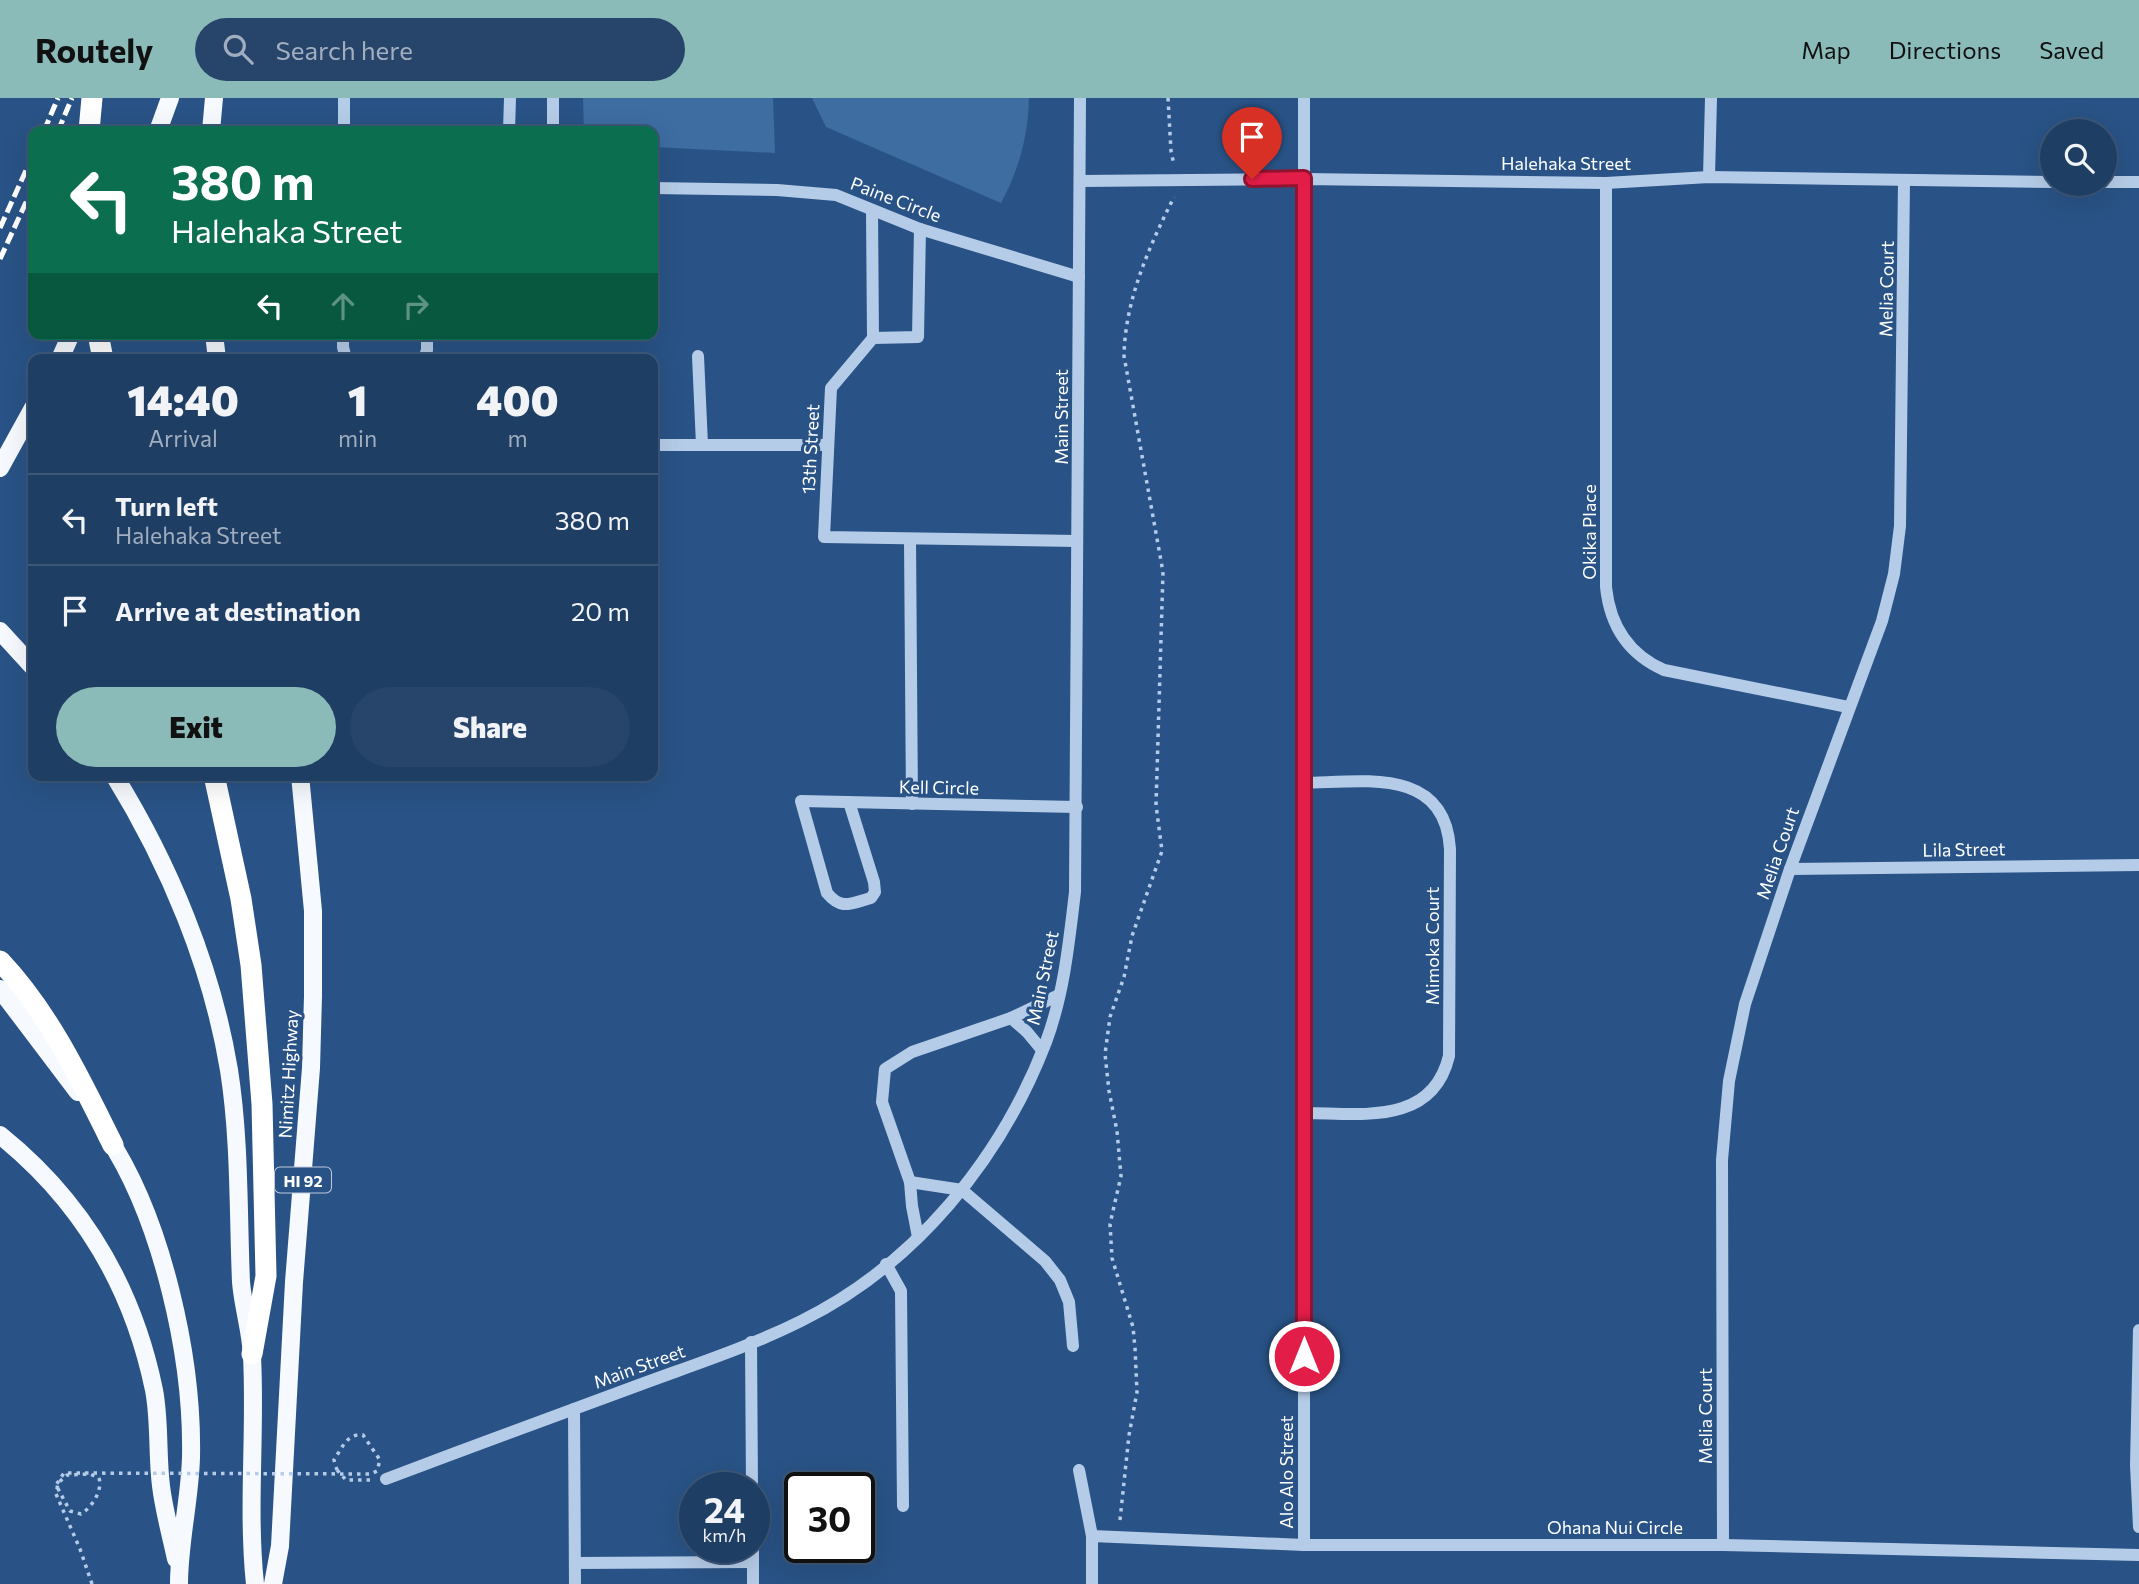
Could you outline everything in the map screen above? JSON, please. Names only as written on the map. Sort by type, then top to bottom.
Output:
[{"type":"highway","points":[[89,126],[92,98]]},
{"type":"highway","points":[[215,781],[251,965],[262,1104],[266,1276],[252,1354]]},
{"type":"highway","points":[[0,961],[35,1004],[73,1064],[113,1145]]},
{"type":"main road","points":[[160,126],[170,98]]},
{"type":"main road","points":[[211,126],[214,98]]},
{"type":"main road","points":[[0,468],[28,417]]},
{"type":"main road","points":[[0,631],[28,661]]},
{"type":"main road","points":[[118,781],[165,869],[195,942],[215,1005],[229,1070],[236,1136],[242,1287],[252,1354],[251,1547],[255,1584]]},
{"type":"main road","name":"Nimitz Highway","points":[[272,1584],[280,1546],[294,1282],[311,1068],[313,911],[301,781]]},
{"type":"main road","points":[[0,989],[42,1042],[113,1145],[141,1203],[162,1261],[179,1331],[188,1396],[191,1454],[179,1580]]},
{"type":"main road","points":[[0,1135],[23,1153],[59,1190],[91,1234],[121,1287],[139,1331],[154,1393],[161,1486],[179,1580]]},
{"type":"street","points":[[344,98],[344,126]]},
{"type":"street","points":[[509,126],[510,98]]},
{"type":"street","points":[[553,98],[553,126]]},
{"type":"street","name":"Main Street","points":[[386,1479],[802,1321],[867,1281],[918,1237],[975,1175],[1015,1111],[1042,1050],[1059,995],[1066,968],[1075,892],[1080,98]]},
{"type":"street","name":"Alo Alo Street","points":[[1304,98],[1304,1545]]},
{"type":"street","points":[[1709,177],[1711,98]]},
{"type":"street","name":"Halehaka Street","points":[[1080,181],[1304,178],[1606,183],[1709,177],[2040,182]]},
{"type":"street","name":"Melia Court","points":[[1723,1545],[1722,1160],[1728,1094],[1745,1004],[1790,869],[1882,621],[1894,574],[1900,526],[1904,181]]},
{"type":"street","points":[[2117,182],[2139,182]]},
{"type":"street","name":"Okika Place","points":[[1606,183],[1606,587],[1607,601],[1615,626],[1631,648],[1664,670],[1848,707]]},
{"type":"street","name":"Paine Circle","points":[[658,188],[776,190],[836,195],[920,229],[1079,277]]},
{"type":"street","points":[[872,210],[873,338],[918,337],[920,229]]},
{"type":"street","name":"13th Street","points":[[873,338],[831,388],[824,537],[910,539]]},
{"type":"street","points":[[698,356],[702,445]]},
{"type":"street","points":[[658,445],[828,445]]},
{"type":"street","points":[[912,804],[910,539],[1077,541]]},
{"type":"street","name":"Mimoka Court","points":[[1304,783],[1387,782],[1407,786],[1425,796],[1439,810],[1448,829],[1451,849],[1449,1056],[1443,1075],[1424,1097],[1399,1110],[1304,1113]]},
{"type":"street","name":"Kell Circle","points":[[849,802],[875,892],[871,898],[843,905],[835,902],[827,893],[801,801],[849,802],[912,804],[1077,807]]},
{"type":"street","name":"Lila Street","points":[[1790,869],[2139,865]]},
{"type":"street","points":[[918,1237],[910,1182],[882,1102],[885,1069],[912,1052],[1011,1018],[1059,995]]},
{"type":"street","points":[[1011,1018],[1042,1050]]},
{"type":"street","points":[[910,1182],[962,1190],[1045,1261],[1060,1280],[1072,1314],[1073,1346]]},
{"type":"street","points":[[886,1264],[901,1291],[903,1506]]},
{"type":"street","points":[[2139,1330],[2136,1465],[2139,1527]]},
{"type":"street","points":[[751,1342],[752,1472]]},
{"type":"street","points":[[574,1409],[575,1584]]},
{"type":"street","points":[[1079,1470],[1092,1536],[1092,1584]]},
{"type":"street","name":"Ohana Nui Circle","points":[[1092,1536],[1304,1545],[1723,1545],[2139,1555]]},
{"type":"street","points":[[575,1563],[679,1562]]},
{"type":"street","points":[[753,1563],[753,1584]]},
{"type":"path","points":[[1120,1520],[1129,1435],[1137,1392],[1136,1359],[1133,1327],[1112,1258],[1110,1224],[1121,1176],[1105,1054],[1110,1017],[1124,977],[1132,936],[1162,851],[1156,805],[1163,572],[1124,356],[1125,334],[1139,275],[1177,191],[1169,132],[1168,98]]},
{"type":"path","points":[[92,1584],[56,1494],[58,1483],[67,1475],[90,1475],[99,1478],[100,1489],[88,1509],[80,1514],[70,1511],[56,1485],[64,1473],[371,1474],[377,1471],[380,1460],[363,1435],[355,1434],[349,1436],[334,1460],[337,1470],[346,1480],[386,1479]]},
{"type":"shaded area","points":[[583,98],[773,98],[775,153],[658,147],[658,126],[584,126]]},
{"type":"shaded area","points":[[812,98],[1029,98],[1027,126],[1021,152],[1001,203],[826,127]]},
{"type":"railway","points":[[46,126],[58,98]]},
{"type":"railway","points":[[60,126],[72,98]]},
{"type":"railway","points":[[0,228],[28,166]]},
{"type":"railway","points":[[0,259],[28,198]]},
{"type":"route","points":[[1252,179],[1304,178],[1304,1356]]}]
